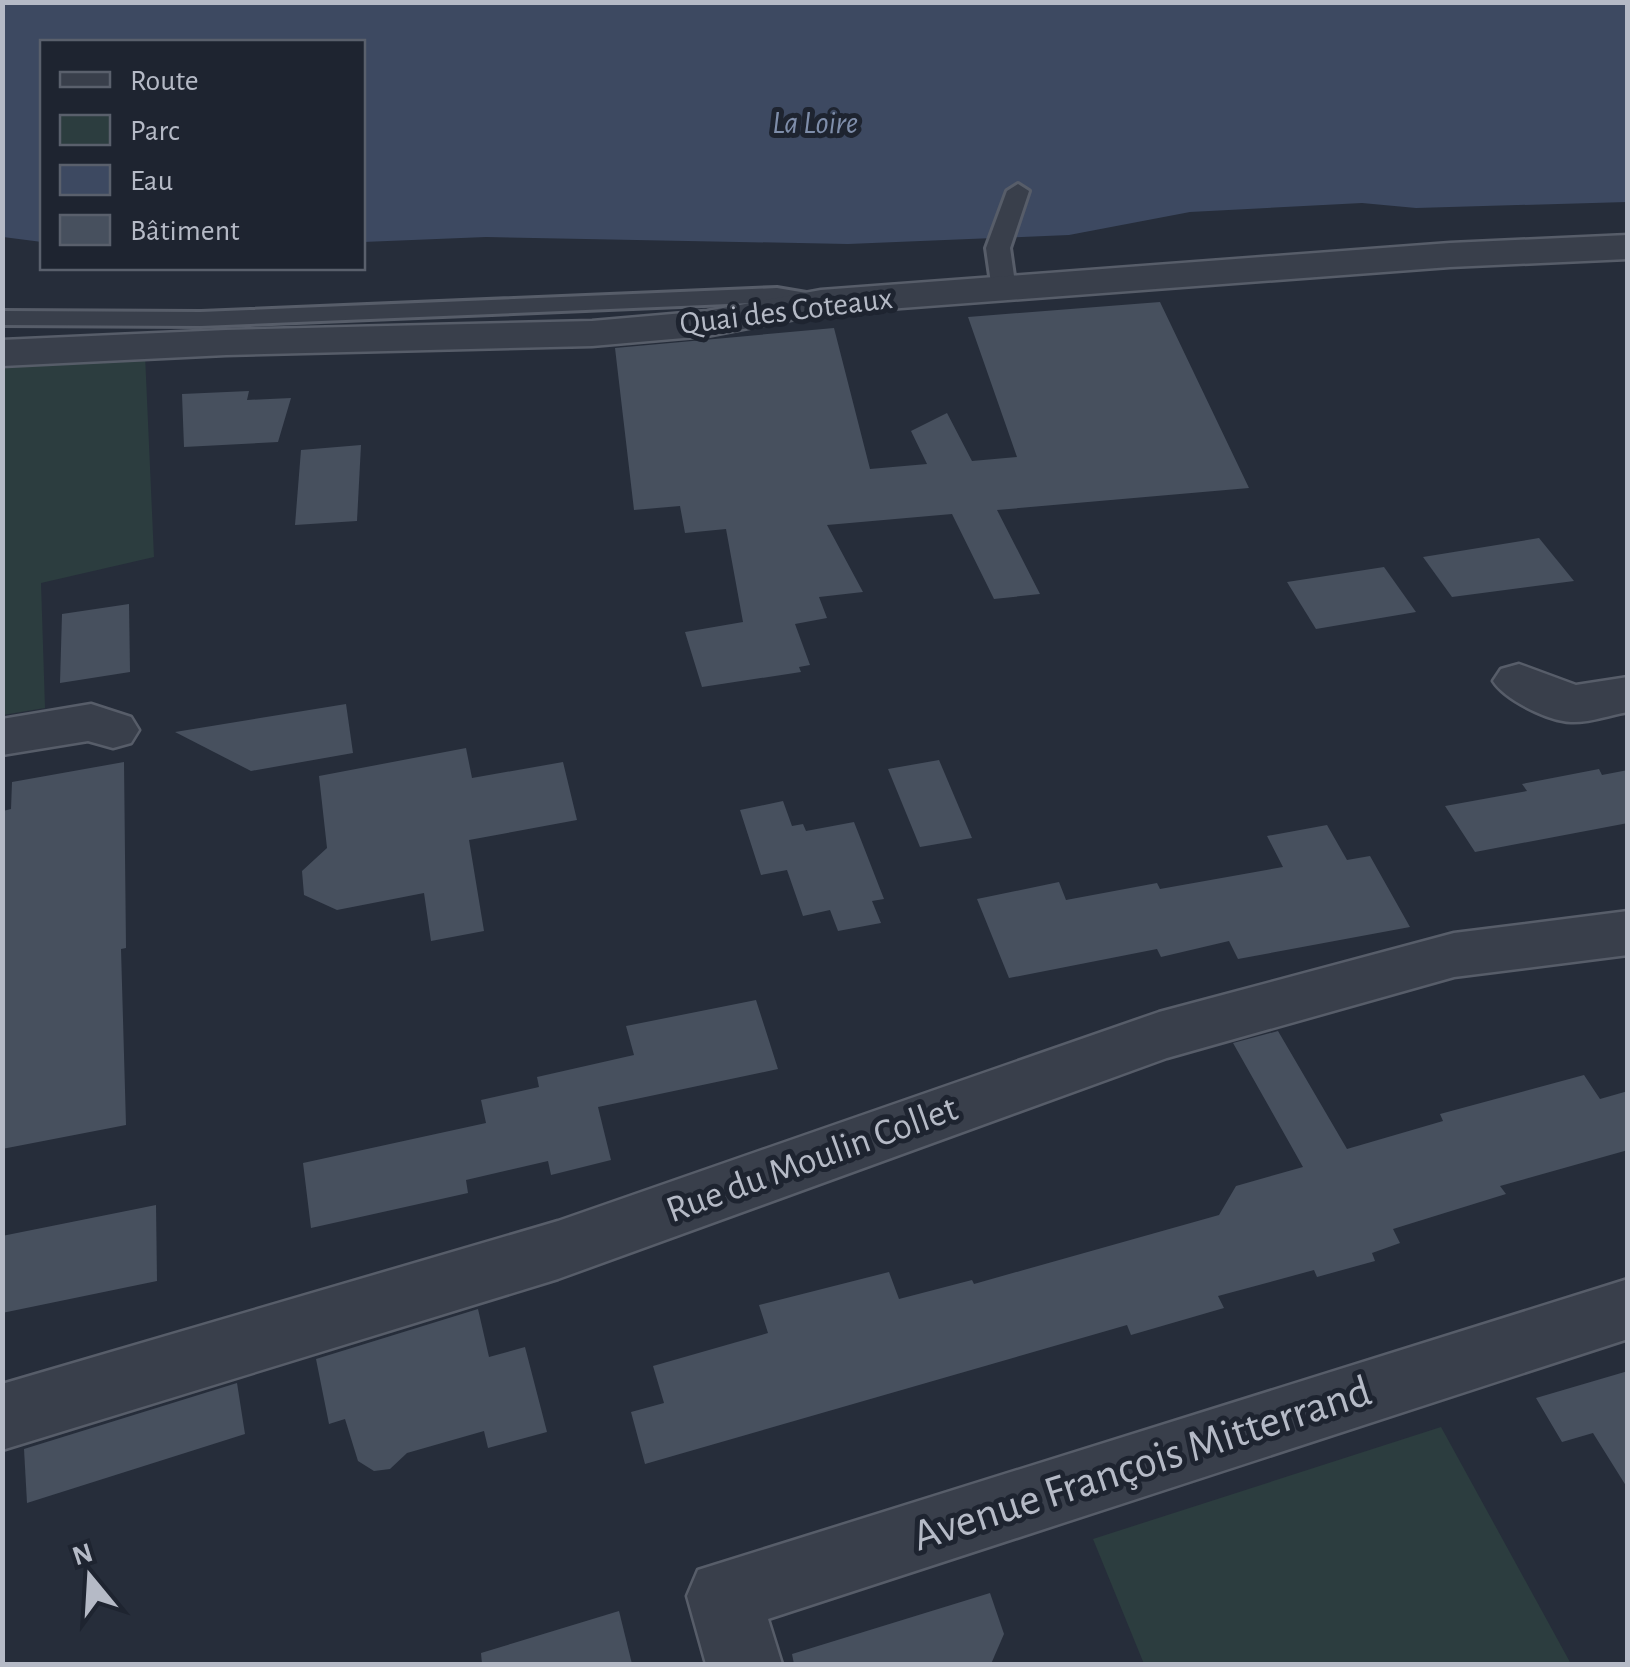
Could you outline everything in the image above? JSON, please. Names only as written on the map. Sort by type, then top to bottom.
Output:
[{"type":"street","name":"Quai des Coteaux","points":[[2,353],[532,335],[694,324],[821,302],[1450,255],[1628,247]]},
{"type":"street","points":[[1520,681],[1571,704],[1628,694]]},
{"type":"street","points":[[2,737],[92,722],[113,730]]},
{"type":"street","name":"Rue du Moulin Collet","points":[[2,1417],[558,1250],[1159,1036],[1454,956],[1628,933]]},
{"type":"street","name":"Avenue François Mitterrand","points":[[744,1664],[724,1596],[1628,1309]]},
{"type":"lane","points":[[1004,290],[998,248],[1018,191]]},
{"type":"lane","points":[[2,318],[201,319],[777,295],[821,302]]},
{"type":"green space","points":[[145,355],[154,557],[41,583],[45,708],[3,715],[3,365]]},
{"type":"green space","points":[[1441,1427],[1571,1664],[1144,1664],[1093,1539]]},
{"type":"water","name":"La Loire","points":[[3,3],[1627,3],[1627,202],[1416,208],[1362,203],[1190,212],[1069,235],[848,244],[486,237],[365,242],[365,40],[40,40],[40,242],[3,237]]},
{"type":"building","points":[[1160,302],[1249,488],[997,510],[1040,594],[994,599],[952,514],[827,525],[863,592],[819,597],[827,618],[795,624],[810,665],[799,667],[801,672],[702,687],[685,632],[743,622],[726,529],[685,533],[680,506],[634,510],[615,348],[834,328],[870,469],[927,464],[911,431],[947,413],[972,461],[1017,457],[968,317]]},
{"type":"building","points":[[249,391],[247,400],[291,398],[278,442],[184,447],[182,394]]},
{"type":"building","points":[[361,445],[357,521],[295,525],[301,450]]},
{"type":"building","points":[[1539,538],[1574,581],[1452,597],[1423,557]]},
{"type":"building","points":[[1384,567],[1416,612],[1316,629],[1287,582]]},
{"type":"building","points":[[129,604],[130,672],[60,683],[62,614]]},
{"type":"building","points":[[346,704],[353,753],[251,771],[175,732]]},
{"type":"building","points":[[466,748],[472,778],[563,762],[577,820],[469,840],[484,931],[431,941],[424,893],[337,910],[304,895],[302,871],[327,848],[319,776]]},
{"type":"building","points":[[939,760],[972,838],[920,847],[888,769]]},
{"type":"building","points":[[124,762],[126,948],[121,949],[126,1125],[2,1149],[2,832],[3,811],[11,809],[12,782]]},
{"type":"building","points":[[1599,769],[1602,775],[1628,770],[1628,823],[1475,852],[1445,806],[1527,791],[1522,784]]},
{"type":"building","points":[[783,801],[792,826],[803,824],[806,831],[854,822],[884,899],[872,901],[881,923],[838,931],[830,910],[803,916],[787,870],[761,875],[740,810]]},
{"type":"building","points":[[1327,825],[1347,860],[1370,856],[1410,927],[1238,959],[1229,941],[1161,957],[1157,949],[1009,978],[977,899],[1059,882],[1066,900],[1157,883],[1160,889],[1283,867],[1267,836]]},
{"type":"building","points":[[756,1000],[778,1069],[598,1107],[611,1160],[551,1175],[548,1161],[466,1180],[468,1193],[311,1228],[303,1163],[486,1123],[481,1100],[539,1087],[537,1077],[634,1055],[626,1026]]},
{"type":"building","points":[[1278,1031],[1347,1149],[1443,1121],[1440,1114],[1584,1075],[1600,1099],[1628,1091],[1628,1150],[1500,1186],[1506,1194],[1393,1229],[1400,1243],[1372,1253],[1375,1261],[1317,1277],[1314,1270],[1218,1296],[1224,1308],[1131,1335],[1127,1325],[645,1464],[631,1412],[664,1403],[653,1366],[768,1333],[759,1305],[889,1272],[899,1299],[972,1280],[974,1284],[1219,1215],[1236,1186],[1303,1167],[1233,1043]]},
{"type":"building","points":[[156,1205],[157,1281],[2,1313],[2,1236]]},
{"type":"building","points":[[478,1309],[489,1357],[525,1347],[547,1432],[488,1448],[484,1431],[407,1453],[390,1469],[374,1471],[358,1461],[345,1419],[329,1424],[316,1359]]},
{"type":"building","points":[[1628,1371],[1628,1489],[1593,1433],[1562,1442],[1536,1398]]},
{"type":"building","points":[[237,1383],[245,1434],[27,1503],[24,1449]]},
{"type":"building","points":[[990,1593],[1004,1634],[991,1664],[794,1664],[792,1654]]},
{"type":"building","points":[[619,1611],[632,1664],[482,1664],[481,1653]]}]
